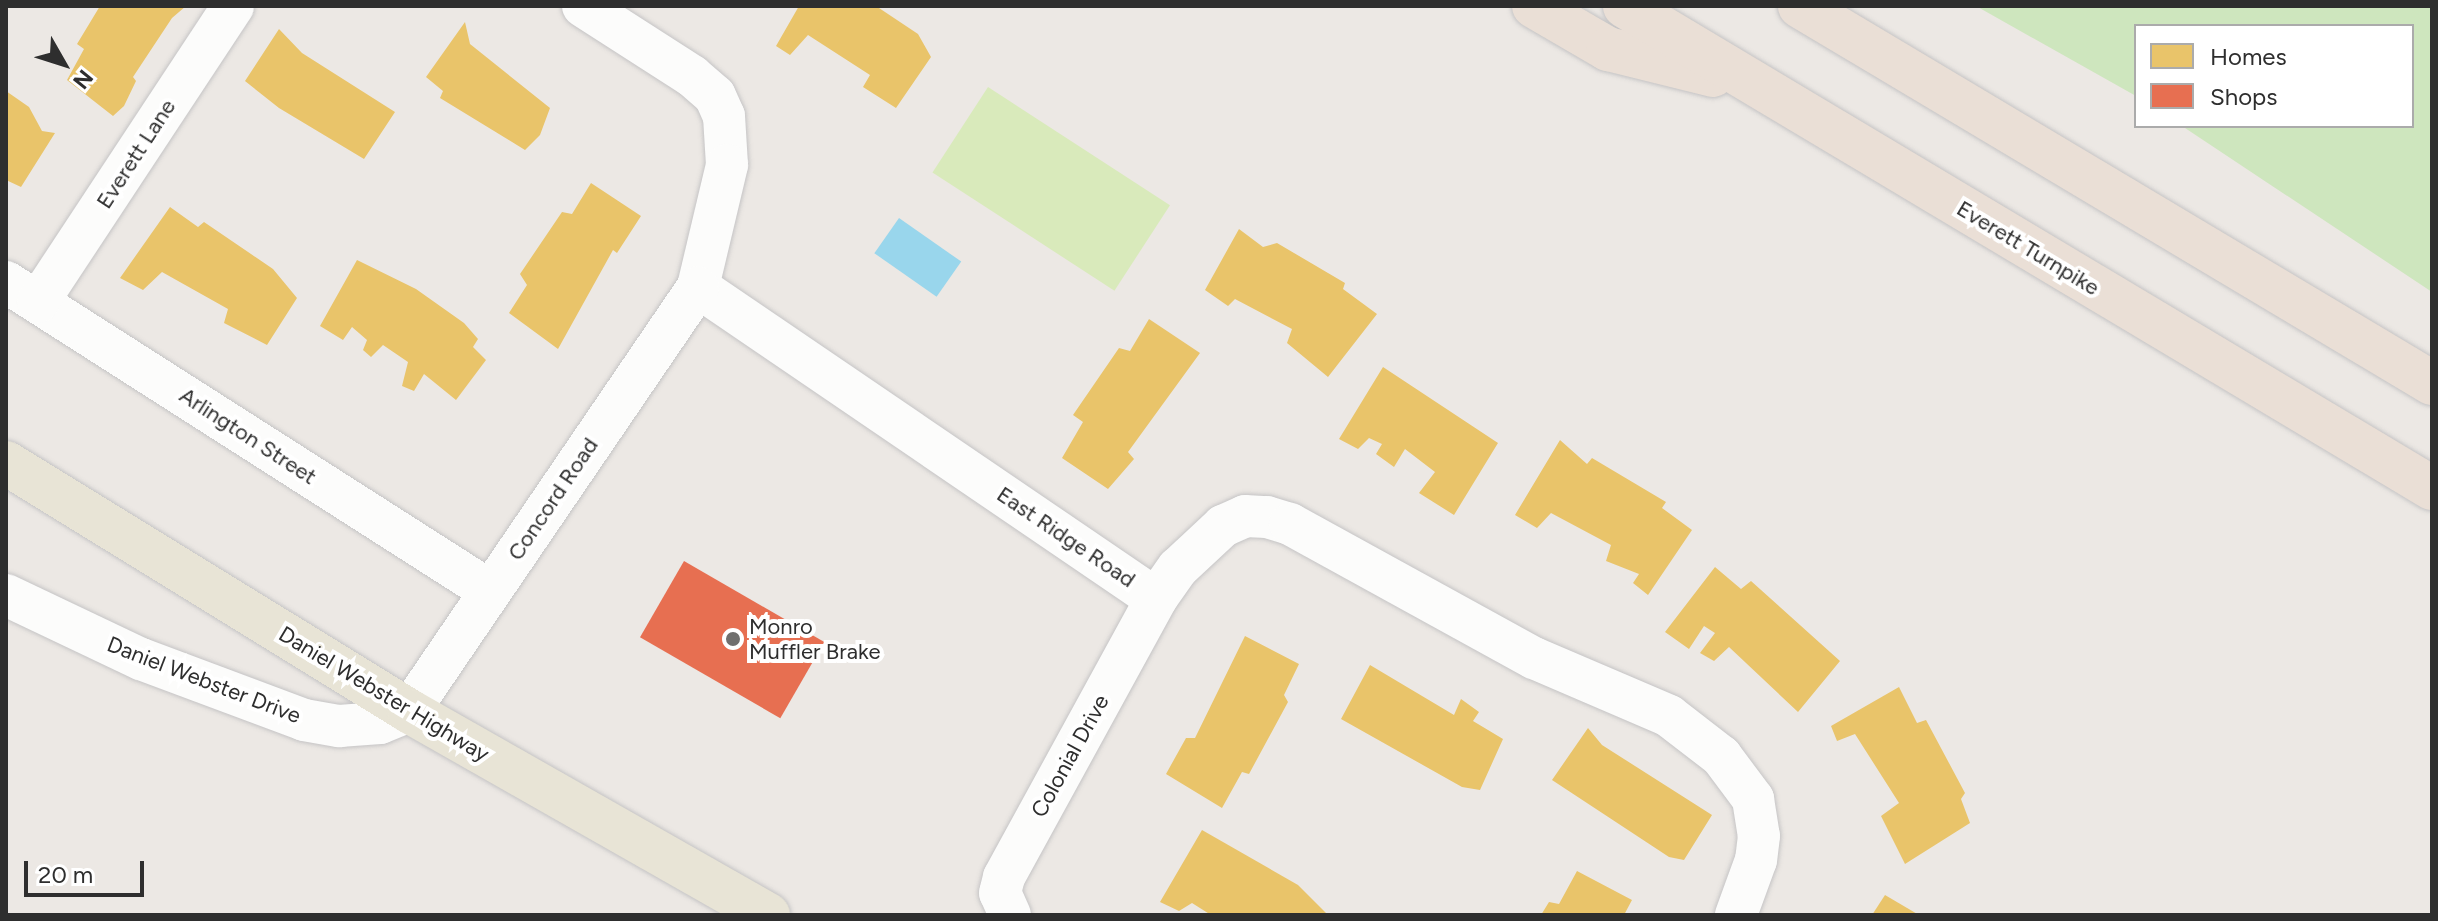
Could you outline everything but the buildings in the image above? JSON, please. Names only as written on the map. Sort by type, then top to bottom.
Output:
[{"type":"highway","points":[[1534,6],[1608,49],[1755,86]]},
{"type":"highway","name":"Everett Turnpike","points":[[1625,6],[2432,488]]},
{"type":"highway","points":[[1800,6],[2432,383]]},
{"type":"main road","name":"Daniel Webster Highway","points":[[6,463],[409,711],[768,915]]},
{"type":"street","name":"Everett Lane","points":[[22,292],[233,6]]},
{"type":"street","points":[[583,6],[692,76],[715,96],[724,116],[727,165],[698,287]]},
{"type":"street","name":"Concord Road","points":[[409,711],[698,287]]},
{"type":"street","name":"East Ridge Road","points":[[698,287],[1156,599],[1178,568],[1223,526],[1245,516],[1267,517],[1310,534],[1534,658],[1669,716],[1721,756],[1753,799],[1759,836],[1756,860],[1736,915]]},
{"type":"street","name":"Arlington Street","points":[[22,292],[490,591]]},
{"type":"street","name":"Daniel Webster Drive","points":[[6,595],[141,659],[304,720],[339,726],[380,723],[409,711]]},
{"type":"street","name":"Colonial Drive","points":[[1010,915],[1000,893],[1004,877],[1156,599]]},
{"type":"green space","points":[[1976,6],[2432,6],[2432,292],[2185,128],[2414,128],[2414,24],[2134,24],[2134,95]]},
{"type":"green space","points":[[988,87],[1170,205],[1114,291],[932,173]]},
{"type":"water","points":[[899,218],[961,262],[937,297],[874,253]]},
{"type":"place","name":"Monro Muffler Brake","points":[[733,639]]}]
